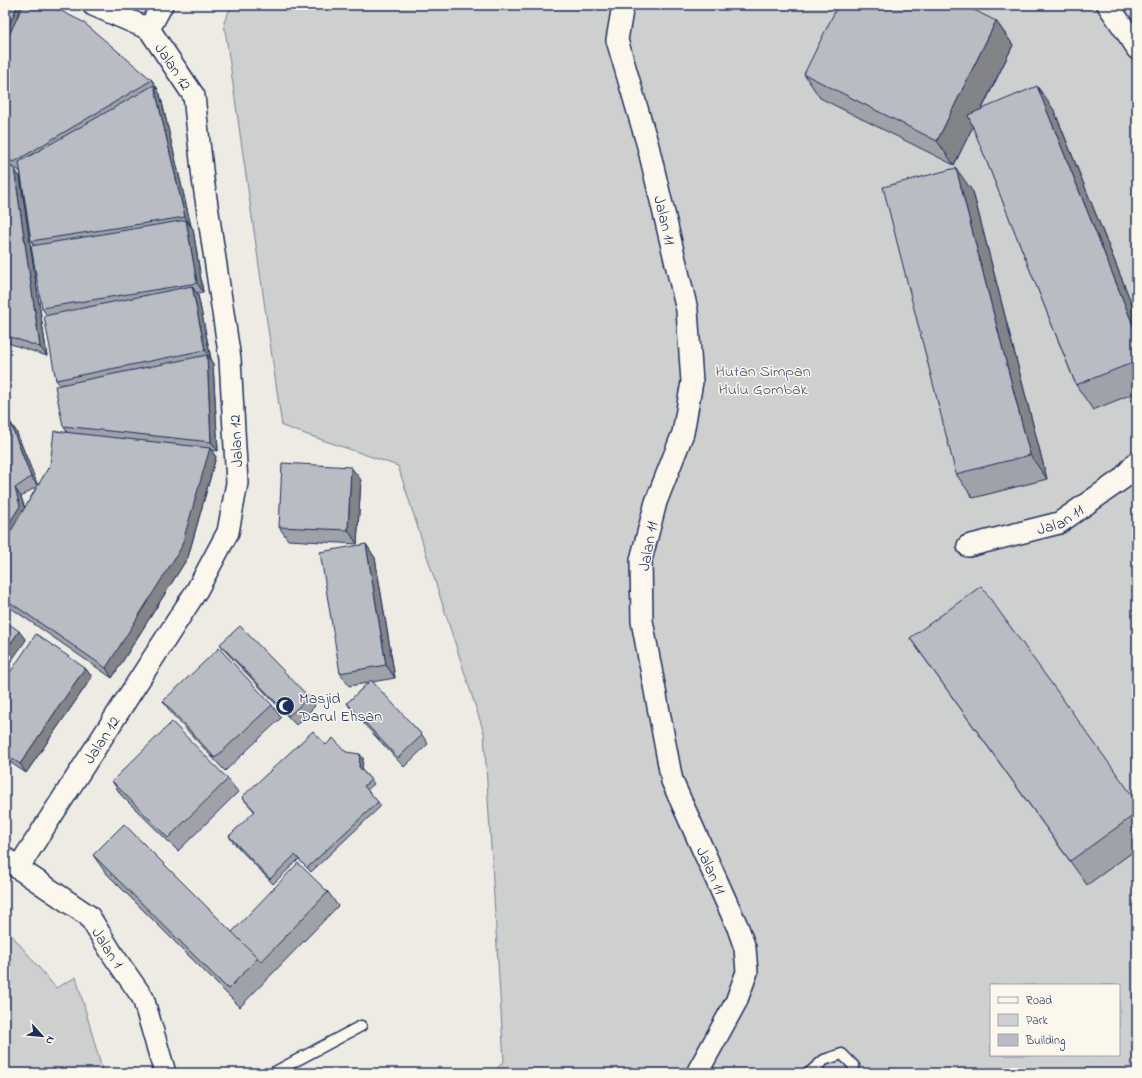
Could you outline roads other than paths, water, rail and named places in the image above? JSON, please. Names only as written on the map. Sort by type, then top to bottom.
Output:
[{"type":"street","name":"Jalan 12","points":[[11,863],[198,590],[228,532],[237,483],[230,359],[204,179],[194,96],[150,29],[93,5]]},
{"type":"street","points":[[150,29],[162,5]]},
{"type":"street","name":"Jalan 11","points":[[623,5],[617,40],[648,146],[687,310],[692,382],[683,433],[656,502],[641,560],[642,621],[672,781],[738,928],[745,948],[747,972],[736,1002],[697,1073]]},
{"type":"street","points":[[1108,5],[1134,43],[1137,50]]},
{"type":"street","name":"Jalan 11","points":[[968,546],[1059,523],[1122,479],[1137,462]]},
{"type":"street","name":"Jalan 1","points":[[11,863],[89,916],[113,955],[143,998],[165,1073]]},
{"type":"lane","points":[[273,1073],[361,1026]]},
{"type":"lane","points":[[809,1073],[824,1060],[842,1054],[854,1066],[853,1073]]},
{"type":"place","name":"Masjid Darul Ehsan","points":[[285,706]]},
{"type":"park label","name":"Hutan Simpan Hulu Gombak","points":[[763,379]]}]
